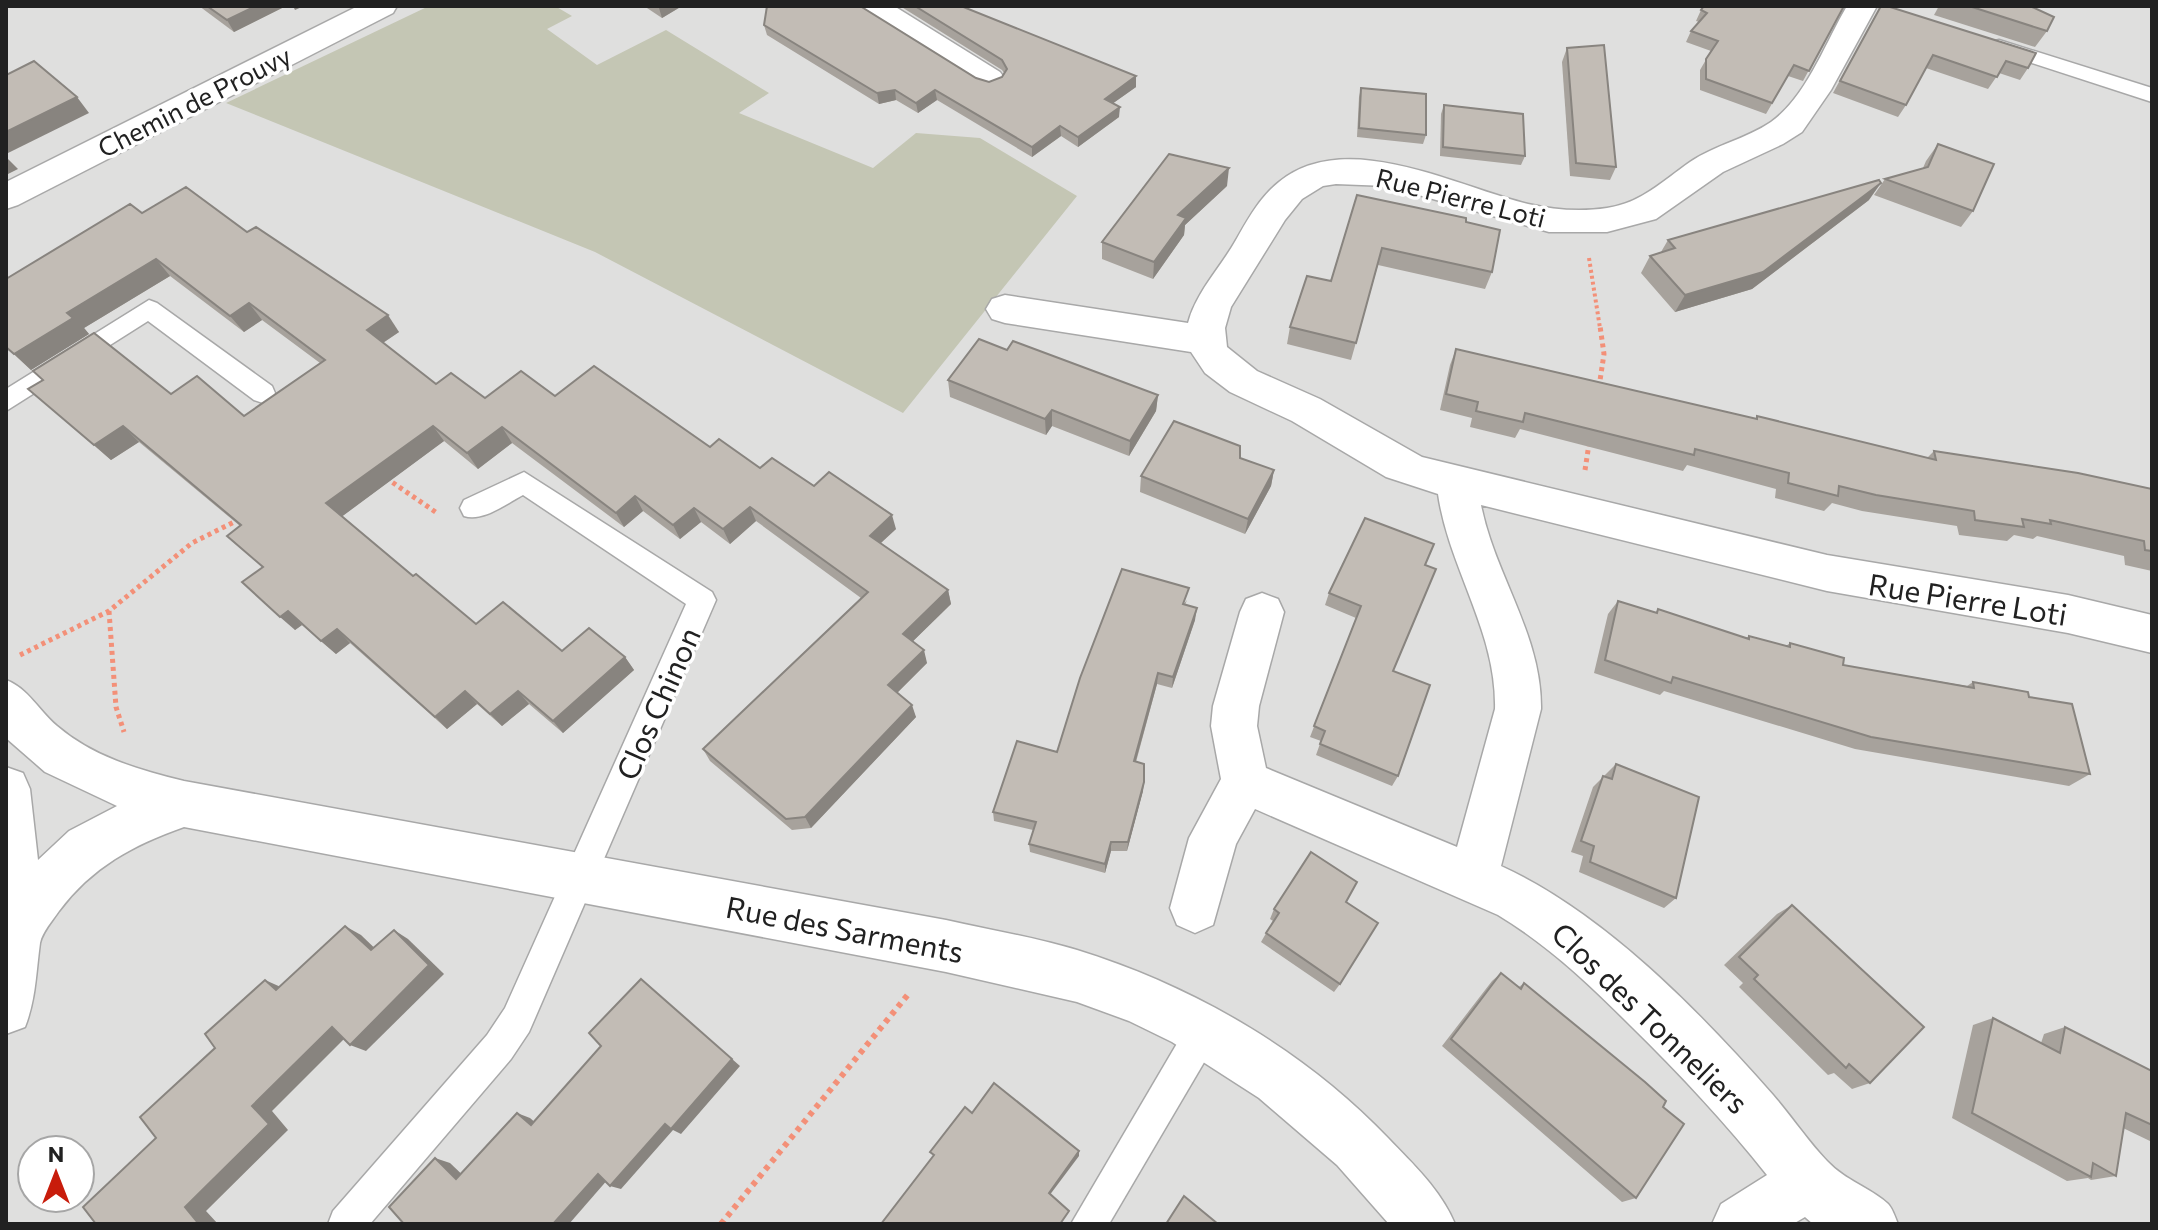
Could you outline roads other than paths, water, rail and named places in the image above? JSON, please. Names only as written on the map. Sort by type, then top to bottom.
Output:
[{"type":"street","name":"Chemin de Prouvy","points":[[6,197],[382,6]]},
{"type":"street","points":[[873,6],[989,79]]},
{"type":"street","name":"Rue Pierre Loti","points":[[1862,6],[1790,123],[1765,139],[1714,163],[1657,203],[1623,216],[1583,222],[1517,213],[1425,184],[1364,173],[1328,173],[1314,177],[1282,196],[1214,305],[1206,340],[1215,358],[1237,377],[1308,410],[1391,463],[1457,483],[1860,580],[2039,608],[2152,634]]},
{"type":"street","points":[[1005,309],[1206,340]]},
{"type":"street","points":[[1457,483],[1470,544],[1512,651],[1520,691],[1518,709],[1473,878]]},
{"type":"street","points":[[1195,908],[1213,838],[1245,782],[1234,726],[1236,706],[1262,612]]},
{"type":"street","name":"Rue des Sarments","points":[[12,679],[32,735],[56,755],[106,782],[184,804],[946,946],[1052,969],[1095,982],[1204,1030],[1316,1106],[1383,1170],[1426,1224]]},
{"type":"street","name":"Clos des Tonneliers","points":[[1245,782],[1473,878],[1545,915],[1597,956],[1726,1082],[1808,1182],[1833,1204],[1869,1224]]},
{"type":"street","points":[[6,791],[17,930],[13,979],[6,1008]]},
{"type":"street","name":"Rue des Sarments","points":[[17,930],[39,895],[81,851],[125,824],[184,804]]},
{"type":"street","points":[[1741,1224],[1808,1182]]},
{"type":"lane","points":[[1978,39],[2152,95]]},
{"type":"lane","points":[[6,401],[149,309],[263,393]]},
{"type":"lane","name":"Clos Chinon","points":[[473,508],[524,482],[702,600],[580,878]]},
{"type":"lane","points":[[346,1224],[499,1047],[531,992],[580,878]]},
{"type":"lane","points":[[1089,1224],[1204,1030]]}]
